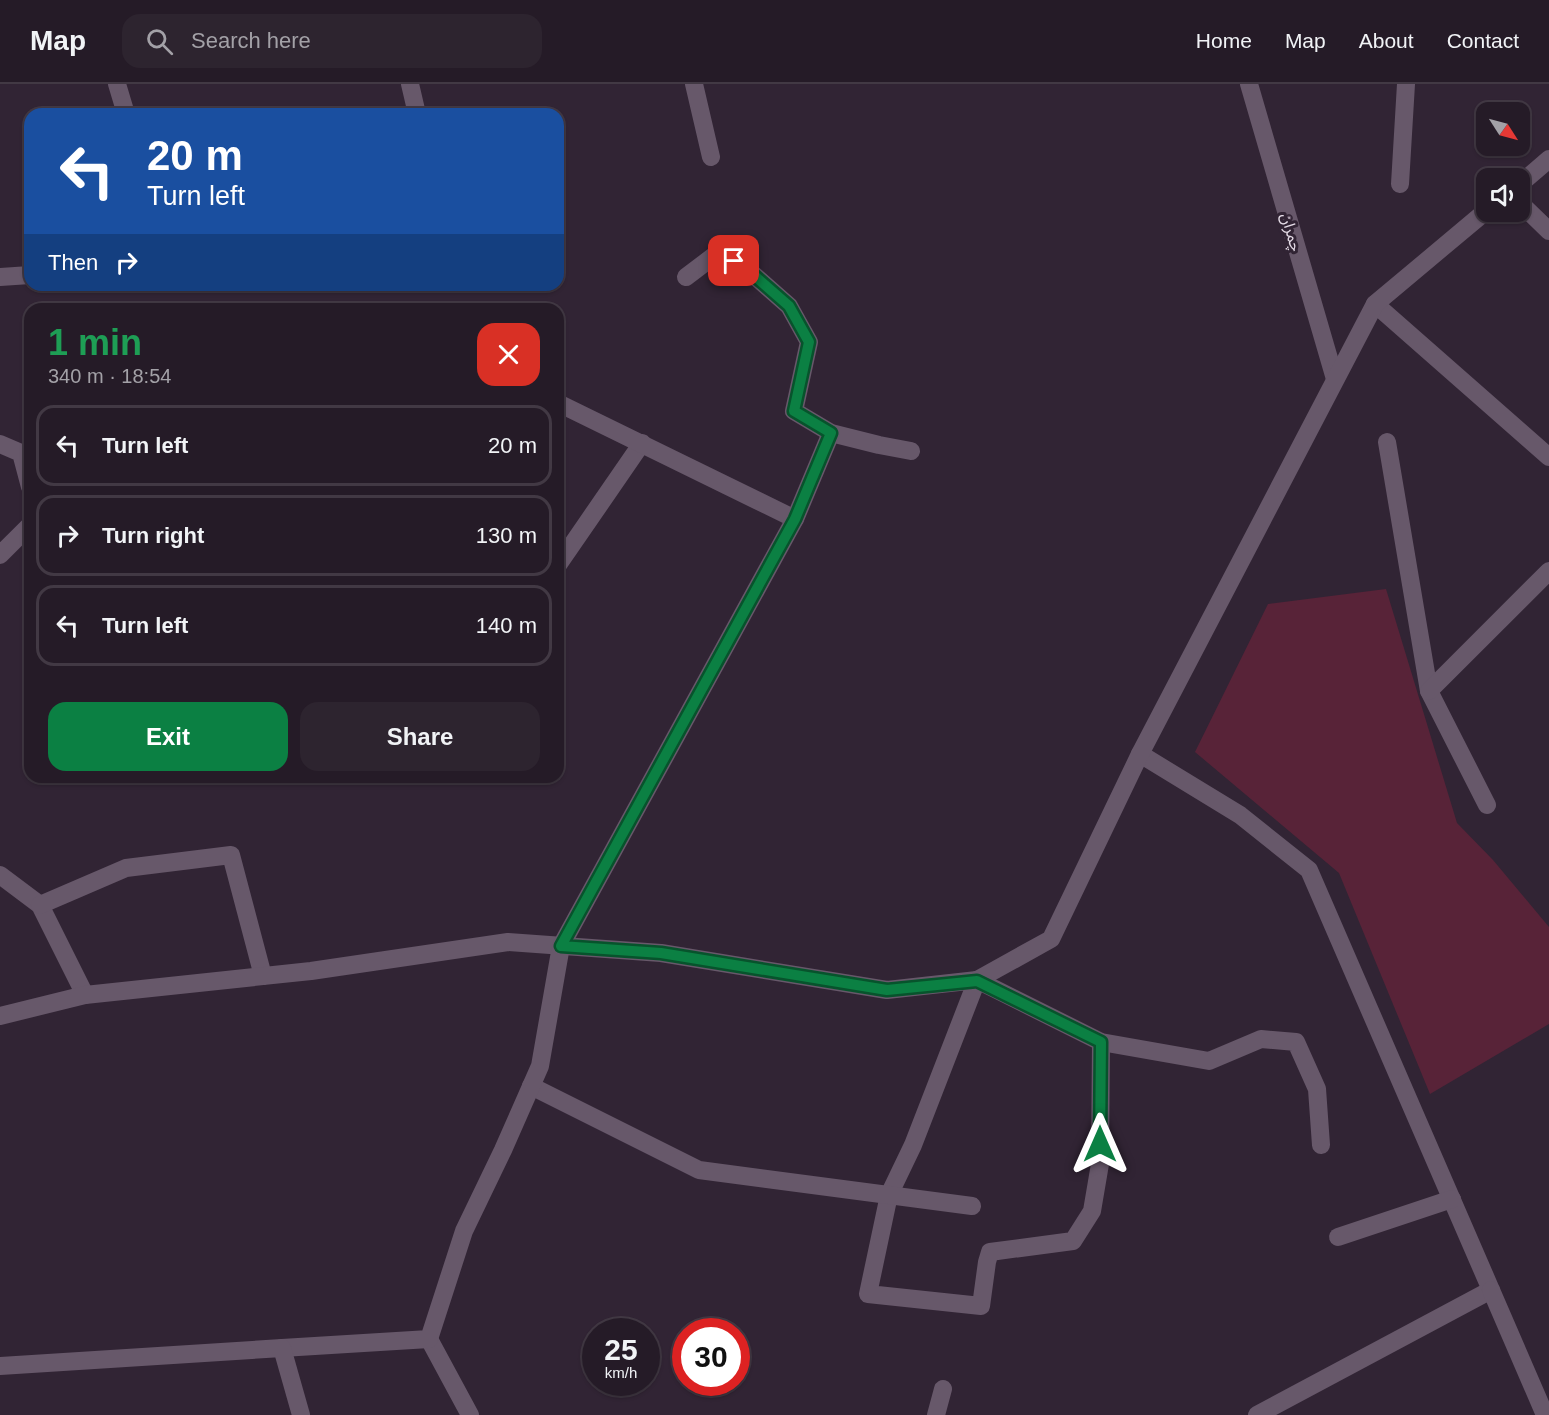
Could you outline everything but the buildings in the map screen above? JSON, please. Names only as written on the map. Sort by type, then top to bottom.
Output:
[{"type":"street","points":[[117,84],[124,108]]},
{"type":"street","points":[[410,84],[416,108]]},
{"type":"street","points":[[694,84],[711,157]]},
{"type":"street","name":"چمران","points":[[1249,84],[1335,379]]},
{"type":"street","points":[[1400,184],[1406,84]]},
{"type":"street","points":[[1530,175],[1549,159]]},
{"type":"street","points":[[1530,213],[1549,231]]},
{"type":"street","points":[[0,1016],[85,995],[311,971],[508,942],[661,953],[887,990],[977,981],[1051,939],[1140,754],[1375,304],[1476,219]]},
{"type":"street","points":[[686,278],[719,252],[748,270],[789,306],[809,342],[794,411],[831,433],[911,451]]},
{"type":"street","points":[[0,277],[24,275]]},
{"type":"street","points":[[1375,304],[1549,457]]},
{"type":"street","points":[[564,406],[795,519]]},
{"type":"street","points":[[470,1415],[429,1339],[464,1231],[540,1066],[561,946],[795,519],[831,433]]},
{"type":"street","points":[[1387,441],[1429,691],[1487,805]]},
{"type":"street","points":[[564,556],[642,443]]},
{"type":"street","points":[[0,444],[21,453],[24,464]]},
{"type":"street","points":[[0,555],[24,531]]},
{"type":"street","points":[[1429,691],[1549,571]]},
{"type":"street","points":[[1140,754],[1240,814],[1309,870],[1545,1415]]},
{"type":"street","points":[[40,904],[126,868],[231,855],[264,976]]},
{"type":"street","points":[[0,875],[40,904],[85,995]]},
{"type":"street","points":[[977,981],[1101,1042],[1209,1061],[1261,1039],[1296,1042],[1317,1089],[1321,1144]]},
{"type":"street","points":[[977,981],[913,1145],[889,1195],[868,1294],[981,1305],[990,1252],[1073,1240],[1092,1211],[1100,1164],[1101,1042]]},
{"type":"street","points":[[531,1086],[699,1170],[972,1206]]},
{"type":"street","points":[[1338,1237],[1452,1199]]},
{"type":"street","points":[[1257,1415],[1491,1290]]},
{"type":"street","points":[[0,1366],[429,1339]]},
{"type":"street","points":[[282,1348],[301,1415]]},
{"type":"street","points":[[936,1415],[943,1389]]},
{"type":"shaded area","points":[[1386,589],[1457,823],[1493,860],[1549,927],[1549,1024],[1430,1094],[1339,873],[1195,752],[1268,604]]},
{"type":"route","points":[[734,261],[748,270],[789,306],[809,342],[794,411],[831,433],[795,519],[561,946],[661,953],[887,990],[977,981],[1101,1042],[1100,1144]]}]
